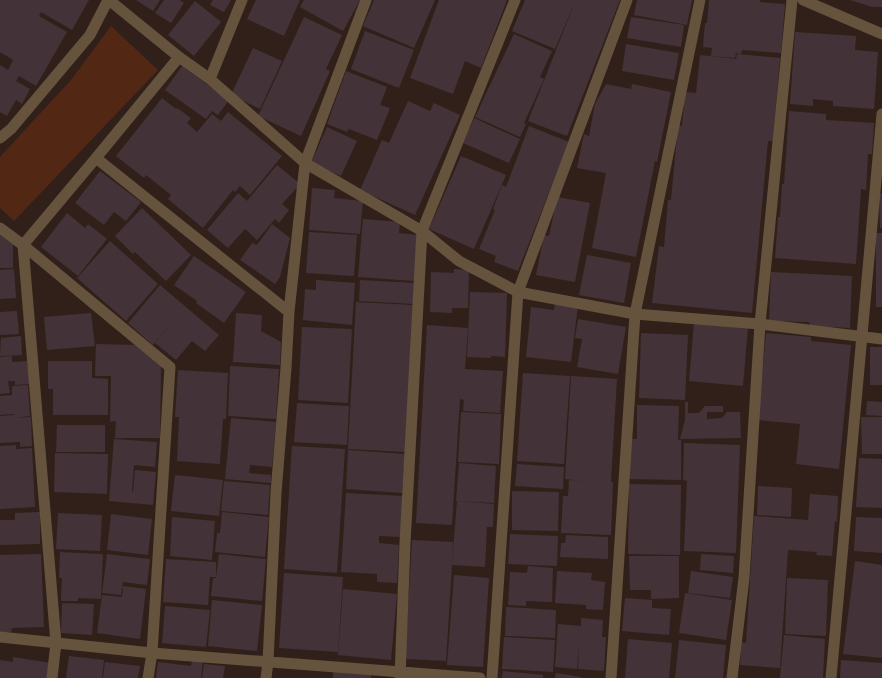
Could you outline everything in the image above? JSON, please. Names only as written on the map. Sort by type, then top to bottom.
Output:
[{"type":"street","points":[[0,138],[11,129],[90,35],[109,0],[179,58],[210,79],[305,163],[422,231],[459,260],[518,292],[635,314],[760,324],[882,339]]},
{"type":"street","points":[[210,79],[242,0]]},
{"type":"street","points":[[266,678],[276,494],[289,312],[305,163],[366,0]]},
{"type":"street","points":[[400,675],[405,543],[422,231],[515,0]]},
{"type":"street","points":[[492,678],[518,292],[627,0]]},
{"type":"street","points":[[611,678],[635,314],[700,0]]},
{"type":"street","points":[[732,678],[744,578],[760,324],[792,0]]},
{"type":"street","points":[[803,0],[882,34]]},
{"type":"street","points":[[52,678],[56,644],[23,244],[179,58]]},
{"type":"street","points":[[830,678],[882,114]]},
{"type":"street","points":[[96,158],[289,312]]},
{"type":"street","points":[[0,228],[23,244],[170,366],[152,653],[148,678]]},
{"type":"street","points":[[0,637],[152,653],[328,666],[400,675],[480,678]]},
{"type":"shaded area","points":[[111,26],[158,70],[14,221],[0,208],[0,157],[71,80]]},
{"type":"building","points":[[0,0],[89,0],[72,30],[41,12],[39,16],[67,32],[36,86],[19,76],[16,81],[30,89],[22,104],[16,100],[7,116],[0,112],[0,65],[8,70],[13,60],[0,52]]},
{"type":"building","points":[[136,0],[160,0],[153,11]]},
{"type":"building","points":[[164,0],[180,0],[184,3],[171,23],[155,13]]},
{"type":"building","points":[[213,0],[231,0],[224,12],[210,5]]},
{"type":"building","points":[[256,0],[300,0],[284,36],[247,19]]},
{"type":"building","points":[[304,0],[360,0],[343,31],[300,7]]},
{"type":"building","points":[[374,0],[435,0],[414,48],[363,26]]},
{"type":"building","points":[[439,0],[507,0],[481,68],[465,61],[453,94],[410,78]]},
{"type":"building","points":[[525,0],[620,0],[567,136],[528,121],[575,2],[555,49],[512,31]]},
{"type":"building","points":[[637,0],[692,0],[687,25],[634,15]]},
{"type":"building","points":[[709,0],[760,0],[760,2],[785,4],[781,53],[742,50],[741,54],[736,53],[735,58],[711,56],[712,48],[703,47]]},
{"type":"building","points":[[850,0],[882,0],[882,7],[872,7]]},
{"type":"building","points":[[195,1],[221,22],[194,56],[168,35]]},
{"type":"building","points":[[304,17],[342,35],[326,69],[330,71],[301,136],[258,116]]},
{"type":"building","points":[[631,17],[684,25],[681,47],[627,38]]},
{"type":"building","points":[[365,31],[414,50],[399,88],[351,69]]},
{"type":"building","points":[[795,32],[856,36],[855,50],[878,52],[874,109],[833,106],[833,101],[813,99],[813,106],[790,104]]},
{"type":"building","points":[[514,34],[552,51],[540,77],[544,79],[524,123],[526,124],[520,137],[475,117]]},
{"type":"building","points":[[626,44],[679,53],[674,80],[622,71]]},
{"type":"building","points":[[253,48],[282,61],[260,109],[231,95]]},
{"type":"building","points":[[737,54],[780,58],[773,141],[768,141],[752,313],[652,303],[659,246],[664,247],[668,200],[671,200],[678,125],[682,126],[685,92],[696,93],[700,55],[736,59]]},
{"type":"building","points":[[182,66],[229,100],[218,115],[212,111],[206,119],[165,90]]},
{"type":"building","points":[[346,71],[387,87],[380,105],[390,108],[377,140],[349,129],[347,132],[327,124]]},
{"type":"building","points":[[606,84],[631,89],[632,84],[671,92],[657,162],[655,161],[636,257],[592,248],[606,173],[577,168],[584,134],[589,136],[595,104]]},
{"type":"building","points":[[162,98],[191,118],[187,123],[197,132],[212,114],[221,121],[228,112],[282,156],[250,195],[240,186],[235,192],[233,190],[203,228],[168,199],[171,195],[146,175],[144,178],[116,156]]},
{"type":"building","points":[[408,101],[430,111],[434,103],[460,115],[415,215],[360,190],[382,140],[389,143]]},
{"type":"building","points":[[789,111],[826,114],[826,120],[874,123],[872,154],[868,154],[866,190],[861,189],[856,264],[775,258],[782,184],[784,184]]},
{"type":"building","points":[[474,118],[520,139],[509,163],[463,143]]},
{"type":"building","points":[[529,126],[569,142],[518,271],[494,262],[496,256],[479,249],[495,210],[493,209],[502,185],[506,187]]},
{"type":"building","points":[[327,127],[357,141],[341,176],[311,163]]},
{"type":"building","points":[[461,156],[506,175],[474,249],[429,229]]},
{"type":"building","points":[[277,165],[300,184],[282,204],[289,210],[279,223],[275,219],[257,240],[245,229],[228,248],[207,230],[238,193],[247,201]]},
{"type":"building","points":[[100,171],[141,202],[126,221],[114,212],[104,225],[75,203]]},
{"type":"building","points":[[312,188],[335,190],[334,198],[363,201],[360,234],[309,230]]},
{"type":"building","points":[[879,194],[882,194],[882,228],[880,228]]},
{"type":"building","points":[[557,197],[590,203],[575,282],[536,275],[544,235],[549,236]]},
{"type":"building","points":[[142,208],[191,255],[166,281],[135,252],[133,254],[115,236]]},
{"type":"building","points":[[67,213],[85,228],[88,224],[107,239],[78,276],[41,247]]},
{"type":"building","points":[[363,219],[400,222],[399,233],[418,235],[414,281],[358,277]]},
{"type":"building","points":[[272,224],[290,238],[280,277],[275,284],[240,260],[252,243],[257,245]]},
{"type":"building","points":[[309,232],[357,235],[354,276],[306,273]]},
{"type":"building","points":[[876,233],[882,233],[882,307],[876,307]]},
{"type":"building","points":[[0,235],[13,244],[13,268],[0,268]]},
{"type":"building","points":[[110,241],[158,284],[126,321],[77,278]]},
{"type":"building","points":[[587,255],[631,263],[624,303],[579,295]]},
{"type":"building","points":[[194,256],[246,292],[224,323],[174,285]]},
{"type":"building","points":[[14,269],[16,298],[0,299],[0,270]]},
{"type":"building","points":[[454,269],[469,270],[468,308],[452,308],[452,313],[430,312],[431,272],[454,273]]},
{"type":"building","points":[[771,272],[852,276],[850,328],[810,326],[809,322],[769,321]]},
{"type":"building","points":[[316,280],[355,283],[352,325],[303,320],[305,289],[316,290]]},
{"type":"building","points":[[360,280],[416,283],[415,304],[359,301]]},
{"type":"building","points":[[160,285],[219,335],[205,351],[192,341],[176,360],[155,343],[175,318],[153,345],[128,323]]},
{"type":"building","points":[[470,292],[507,293],[505,357],[467,357]]},
{"type":"building","points":[[356,302],[413,305],[406,452],[348,449]]},
{"type":"building","points":[[555,303],[578,305],[571,362],[526,357],[531,307],[554,310]]},
{"type":"building","points":[[17,311],[19,334],[0,335],[0,312]]},
{"type":"building","points":[[91,313],[95,346],[47,350],[44,317]]},
{"type":"building","points":[[236,313],[262,315],[261,331],[281,342],[280,365],[233,362]]},
{"type":"building","points":[[578,319],[626,327],[618,374],[577,367],[582,339],[575,338]]},
{"type":"building","points":[[694,322],[748,327],[743,386],[689,381]]},
{"type":"building","points":[[427,325],[468,328],[465,369],[503,371],[500,413],[463,411],[464,400],[460,399],[452,525],[416,523]]},
{"type":"building","points":[[302,327],[352,329],[348,403],[298,400]]},
{"type":"building","points":[[641,333],[688,335],[685,400],[639,398]]},
{"type":"building","points":[[766,333],[811,337],[811,341],[851,345],[839,469],[796,464],[800,424],[758,420]]},
{"type":"building","points":[[21,336],[22,355],[0,356],[1,338]]},
{"type":"building","points":[[96,344],[135,345],[161,366],[160,438],[115,438],[116,421],[110,422],[111,376],[95,376]]},
{"type":"building","points":[[870,347],[882,347],[882,385],[870,385]]},
{"type":"building","points":[[12,356],[12,362],[27,361],[30,384],[15,385],[15,381],[8,381],[10,393],[0,394],[0,357]]},
{"type":"building","points":[[48,361],[92,361],[92,378],[108,379],[108,415],[53,415],[53,389],[48,389]]},
{"type":"building","points":[[230,366],[279,369],[276,419],[228,416]]},
{"type":"building","points":[[178,370],[228,373],[226,419],[223,419],[220,464],[177,461],[179,417],[175,417]]},
{"type":"building","points":[[523,373],[570,376],[564,464],[517,461]]},
{"type":"building","points":[[571,376],[617,379],[611,482],[613,482],[611,535],[561,533],[563,496],[568,496],[569,480],[582,481],[565,479]]},
{"type":"building","points":[[28,385],[30,416],[16,418],[31,417],[32,446],[20,447],[20,442],[0,443],[0,416],[14,415],[0,415],[0,396],[12,395],[12,386]]},
{"type":"building","points":[[867,401],[882,402],[882,416],[866,415]]},
{"type":"building","points":[[685,402],[688,402],[688,413],[699,413],[705,406],[723,406],[723,412],[707,412],[707,419],[722,418],[727,412],[740,412],[741,438],[680,439],[685,420]]},
{"type":"building","points":[[297,403],[349,406],[347,445],[294,442]]},
{"type":"building","points":[[637,405],[679,406],[678,440],[681,440],[681,480],[629,479],[629,439],[637,439]]},
{"type":"building","points":[[461,412],[501,414],[499,464],[458,462]]},
{"type":"building","points":[[861,417],[882,417],[882,454],[862,454]]},
{"type":"building","points":[[231,418],[276,422],[272,467],[250,465],[249,473],[271,475],[271,483],[225,479]]},
{"type":"building","points":[[57,425],[105,425],[105,452],[56,452]]},
{"type":"building","points":[[114,439],[157,442],[155,467],[134,465],[132,491],[133,492],[135,470],[156,472],[153,505],[109,501]]},
{"type":"building","points":[[684,443],[740,445],[736,553],[684,551],[687,481],[683,480]]},
{"type":"building","points":[[16,445],[16,449],[32,448],[35,507],[0,509],[0,446]]},
{"type":"building","points":[[292,446],[345,449],[337,573],[284,569]]},
{"type":"building","points":[[348,450],[405,454],[402,493],[346,489]]},
{"type":"building","points":[[55,453],[108,454],[107,494],[54,492]]},
{"type":"building","points":[[859,458],[882,459],[882,508],[856,507]]},
{"type":"building","points":[[459,463],[496,466],[494,503],[456,501]]},
{"type":"building","points":[[517,464],[564,467],[563,489],[515,486]]},
{"type":"building","points":[[175,475],[223,480],[219,516],[171,511]]},
{"type":"building","points":[[224,481],[270,485],[268,515],[221,511]]},
{"type":"building","points":[[629,484],[681,485],[680,555],[628,554]]},
{"type":"building","points":[[758,486],[792,488],[791,517],[757,515]]},
{"type":"building","points":[[512,491],[559,492],[558,531],[512,530]]},
{"type":"building","points":[[346,493],[404,496],[402,537],[379,536],[379,543],[399,545],[397,583],[377,582],[377,574],[341,572]]},
{"type":"building","points":[[810,494],[838,496],[837,522],[835,521],[832,556],[816,555],[817,552],[788,550],[780,668],[740,665],[741,642],[746,643],[754,516],[808,520]]},
{"type":"building","points":[[457,501],[494,504],[493,527],[487,527],[485,567],[452,565],[446,661],[405,659],[412,540],[453,542],[452,563]]},
{"type":"building","points":[[40,512],[40,544],[0,545],[0,520],[15,520],[15,513]]},
{"type":"building","points":[[222,512],[269,517],[265,557],[215,552],[217,533],[220,533]]},
{"type":"building","points":[[58,513],[102,515],[100,551],[56,549]]},
{"type":"building","points":[[111,514],[152,519],[148,555],[107,550]]},
{"type":"building","points":[[172,517],[215,521],[212,560],[170,556]]},
{"type":"building","points":[[856,517],[882,518],[882,553],[854,551]]},
{"type":"building","points":[[510,534],[558,536],[557,566],[508,564]]},
{"type":"building","points":[[566,535],[608,537],[608,559],[560,557],[561,543],[565,543]]},
{"type":"building","points":[[60,552],[103,554],[101,599],[78,598],[78,601],[61,601],[62,578],[59,578]]},
{"type":"building","points":[[41,554],[44,627],[12,628],[11,632],[0,632],[0,555]]},
{"type":"building","points":[[107,554],[150,559],[147,585],[123,582],[121,595],[102,593]]},
{"type":"building","points":[[219,554],[266,559],[262,601],[211,596],[213,578],[216,578]]},
{"type":"building","points":[[701,554],[734,556],[733,573],[700,570]]},
{"type":"building","points":[[629,556],[679,556],[679,598],[651,599],[651,590],[630,590]]},
{"type":"building","points":[[166,559],[216,562],[216,577],[210,577],[208,605],[163,602]]},
{"type":"building","points":[[855,561],[882,565],[882,658],[843,654]]},
{"type":"building","points":[[528,566],[553,568],[552,602],[526,601],[526,606],[508,605],[510,572],[527,573]]},
{"type":"building","points":[[557,571],[592,573],[591,580],[605,582],[603,610],[586,609],[586,605],[555,603]]},
{"type":"building","points":[[691,571],[733,577],[730,598],[688,593]]},
{"type":"building","points":[[284,573],[343,577],[338,652],[279,648]]},
{"type":"building","points":[[454,575],[489,578],[483,667],[447,665]]},
{"type":"building","points":[[787,578],[828,580],[826,636],[785,634]]},
{"type":"building","points":[[123,586],[146,589],[140,639],[97,633],[102,595],[122,597]]},
{"type":"building","points":[[343,589],[397,594],[391,660],[338,655]]},
{"type":"building","points":[[685,593],[732,600],[726,640],[679,633]]},
{"type":"building","points":[[625,598],[652,600],[652,608],[671,609],[669,635],[622,631]]},
{"type":"building","points":[[212,600],[262,605],[257,651],[208,646]]},
{"type":"building","points":[[62,603],[94,604],[92,635],[61,633]]},
{"type":"building","points":[[165,606],[210,610],[206,647],[162,643]]},
{"type":"building","points":[[506,607],[556,610],[555,638],[505,636]]},
{"type":"building","points":[[581,618],[603,620],[602,637],[606,637],[604,671],[578,669],[579,642],[577,669],[555,667],[558,624],[581,626]]},
{"type":"building","points":[[784,635],[825,639],[823,678],[780,678]]},
{"type":"building","points":[[504,637],[555,640],[553,672],[502,669]]},
{"type":"building","points":[[628,639],[672,643],[669,678],[625,678]]},
{"type":"building","points":[[679,640],[726,645],[723,678],[675,678]]},
{"type":"building","points":[[69,656],[104,660],[102,678],[66,678]]},
{"type":"building","points":[[13,657],[51,663],[49,678],[0,678],[0,660],[13,662]]},
{"type":"building","points":[[192,660],[203,661],[201,678],[156,678],[158,662],[191,666]]},
{"type":"building","points":[[841,660],[882,663],[882,678],[840,678]]},
{"type":"building","points":[[105,662],[140,666],[138,678],[103,678]]},
{"type":"building","points":[[204,664],[225,666],[223,678],[202,678]]},
{"type":"building","points":[[333,671],[371,673],[371,678],[333,678]]},
{"type":"building","points":[[503,671],[543,675],[543,678],[502,678]]},
{"type":"building","points":[[556,673],[581,677],[581,678],[555,678]]}]
